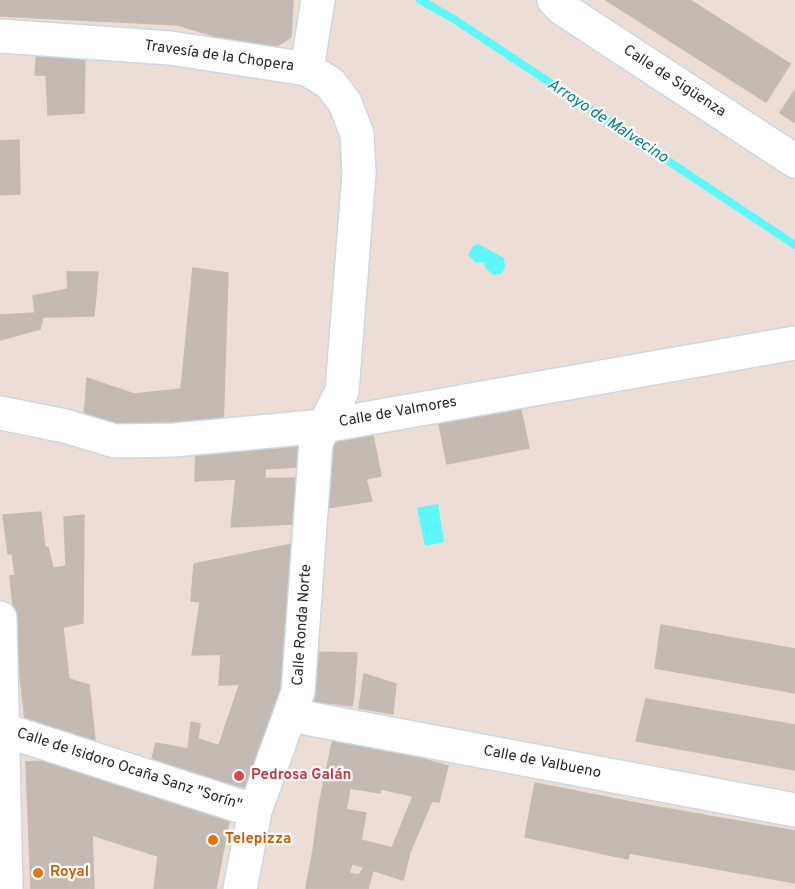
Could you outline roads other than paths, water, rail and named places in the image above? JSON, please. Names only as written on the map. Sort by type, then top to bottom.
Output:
[{"type":"street","points":[[307,69],[318,0]]},
{"type":"street","name":"Calle de Sigüenza","points":[[554,0],[563,9],[795,161]]},
{"type":"street","name":"Travesía de la Chopera","points":[[0,36],[170,48],[307,69],[330,83],[345,103],[357,134],[359,173],[342,391],[324,426]]},
{"type":"street","name":"Calle de Valmores","points":[[0,413],[65,426],[115,441],[174,440],[324,426],[795,343]]},
{"type":"street","name":"Calle Ronda Norte","points":[[240,889],[255,811],[298,692],[316,442],[324,426]]},
{"type":"street","points":[[0,618],[6,889]]},
{"type":"street","name":"Calle de Valbueno","points":[[290,715],[795,810]]},
{"type":"street","name":"Calle de Isidoro Ocaña Sanz \"Sorín\"","points":[[4,730],[255,811]]},
{"type":"water","points":[[478,244],[504,258],[505,268],[501,274],[494,275],[486,269],[484,262],[476,263],[468,255],[473,246]]},
{"type":"water","points":[[438,504],[444,542],[425,546],[417,508]]},
{"type":"waterway","name":"Arroyo de Malvecino","points":[[420,0],[454,19],[795,245]]},
{"type":"place","name":"Pedrosa Galán","points":[[239,776]]},
{"type":"place","name":"Telepizza","points":[[213,840]]},
{"type":"place","name":"Royal","points":[[38,873]]}]
